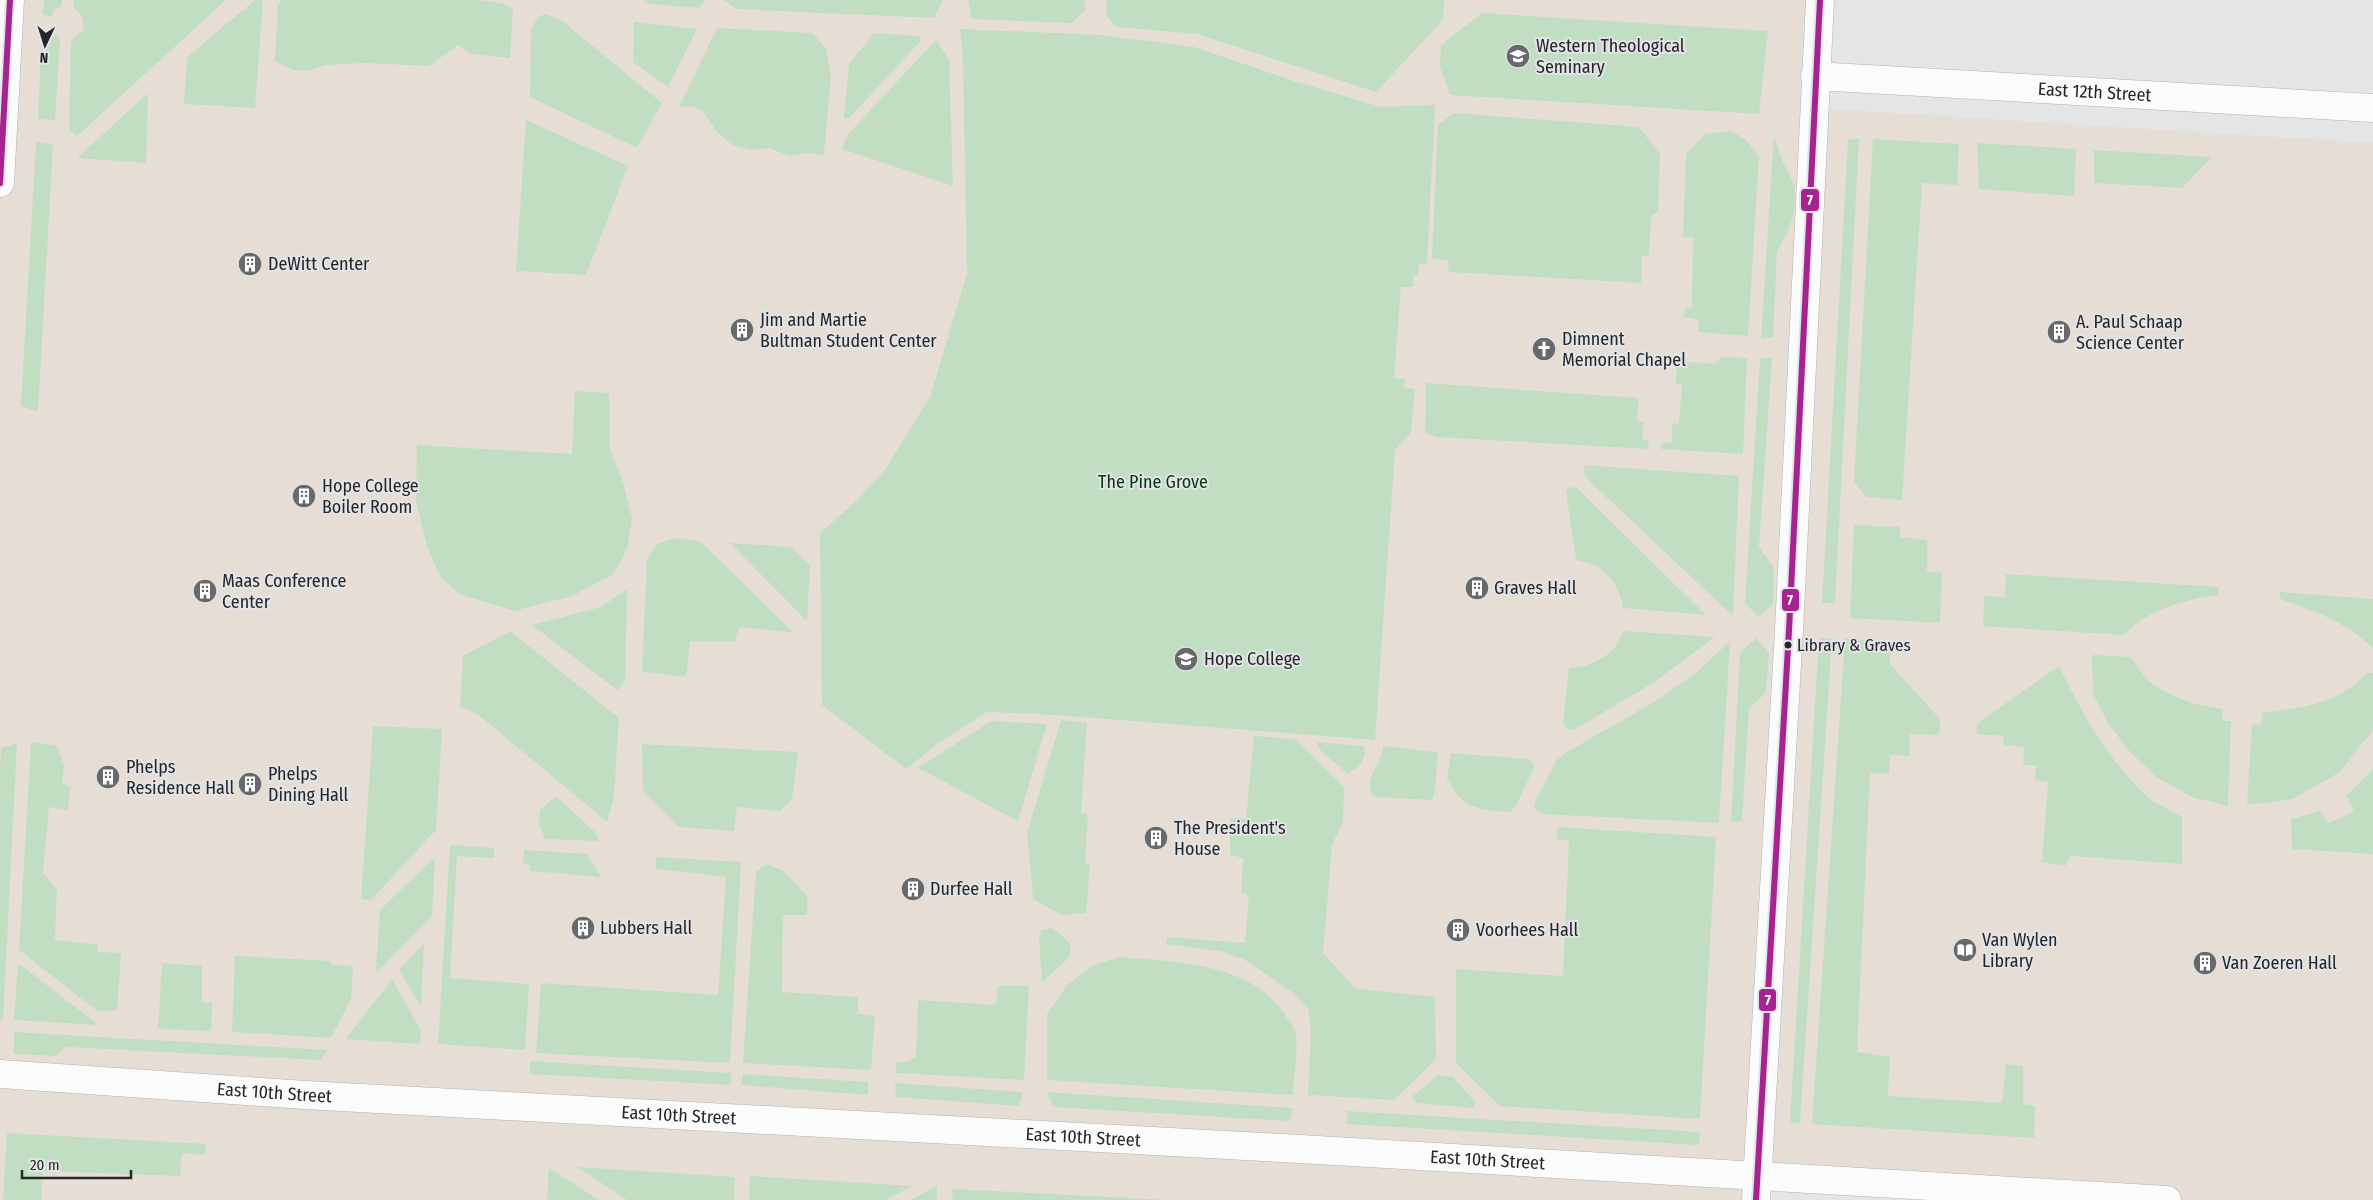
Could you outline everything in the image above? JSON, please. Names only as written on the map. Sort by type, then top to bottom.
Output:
[{"type":"street","points":[[0,183],[10,0]]},
{"type":"street","points":[[1757,1188],[1789,630],[1820,0]]},
{"type":"street","name":"East 12th Street","points":[[1815,76],[2373,108]]},
{"type":"street","name":"East 10th Street","points":[[0,1074],[1757,1188],[2168,1200]]},
{"type":"shaded area","name":"Hope College","points":[[0,0],[1820,0],[1814,108],[2373,143],[2373,1200],[2167,1200],[1758,1175],[1756,1200],[0,1200]]},
{"type":"green space","points":[[44,0],[62,0],[62,6],[54,10],[51,17],[43,14]]},
{"type":"green space","points":[[74,0],[226,0],[77,136],[69,130],[71,40],[83,30],[83,20],[73,7]]},
{"type":"green space","points":[[255,0],[263,0],[255,108],[184,104],[187,57]]},
{"type":"green space","points":[[281,0],[480,0],[505,4],[513,9],[510,58],[471,54],[458,45],[429,66],[366,63],[325,65],[307,71],[293,70],[275,61],[278,4]]},
{"type":"green space","points":[[645,0],[705,1],[699,8],[650,4]]},
{"type":"green space","points":[[724,0],[943,0],[934,18],[736,9]]},
{"type":"green space","points":[[968,0],[1085,0],[1085,10],[1072,23],[972,19]]},
{"type":"green space","points":[[1107,0],[1444,0],[1443,20],[1376,92],[1197,34],[1116,27],[1106,15]]},
{"type":"green space","points":[[1482,13],[1768,31],[1759,114],[1450,95],[1440,67],[1441,45]]},
{"type":"green space","points":[[545,14],[561,20],[662,103],[637,148],[530,97],[531,29],[538,17]]},
{"type":"green space","points":[[634,22],[697,29],[668,87],[633,62]]},
{"type":"green space","points":[[717,28],[813,33],[826,49],[831,74],[824,155],[806,153],[789,156],[770,148],[751,150],[732,145],[717,132],[705,114],[693,106],[679,107]]},
{"type":"green space","name":"The Pine Grove","points":[[960,29],[1102,35],[1194,47],[1294,81],[1381,107],[1435,105],[1427,264],[1419,264],[1418,275],[1414,275],[1413,287],[1401,287],[1394,378],[1405,379],[1404,388],[1415,389],[1411,432],[1395,450],[1375,740],[1056,715],[987,712],[939,743],[906,769],[822,705],[820,533],[854,503],[884,471],[930,397],[967,273],[963,62]]},
{"type":"green space","points":[[42,30],[51,30],[60,39],[55,120],[38,119]]},
{"type":"green space","points":[[874,33],[920,36],[920,42],[848,119],[844,118],[849,64]]},
{"type":"green space","points":[[936,40],[949,60],[953,186],[842,149],[848,134]]},
{"type":"green space","points":[[148,93],[146,163],[77,158]]},
{"type":"green space","points":[[1454,113],[1639,127],[1660,154],[1658,211],[1651,217],[1649,255],[1642,256],[1641,283],[1448,272],[1449,261],[1432,258],[1438,125]]},
{"type":"green space","points":[[526,120],[628,166],[586,275],[516,271]]},
{"type":"green space","points":[[1731,131],[1745,139],[1759,156],[1748,336],[1698,332],[1699,320],[1684,317],[1685,308],[1692,307],[1693,237],[1683,237],[1686,154],[1705,134]]},
{"type":"green space","points":[[1774,134],[1781,158],[1795,186],[1794,212],[1788,232],[1777,251],[1773,337],[1761,339]]},
{"type":"green space","points":[[1859,138],[1835,603],[1822,603],[1848,140]]},
{"type":"green space","points":[[1873,139],[1959,144],[1957,185],[1922,183],[1902,500],[1866,497],[1854,481]]},
{"type":"green space","points":[[36,142],[53,144],[38,412],[21,406]]},
{"type":"green space","points":[[1977,143],[2076,149],[2074,196],[1979,189]]},
{"type":"green space","points":[[2094,150],[2212,157],[2182,188],[2094,183]]},
{"type":"green space","points":[[1722,357],[1747,358],[1743,454],[1661,449],[1662,442],[1672,443],[1672,423],[1679,424],[1682,385],[1676,384],[1677,361],[1715,364]]},
{"type":"green space","points":[[1760,358],[1772,358],[1759,547],[1774,568],[1773,604],[1758,617],[1745,603]]},
{"type":"green space","points":[[1426,383],[1639,398],[1637,420],[1644,422],[1642,440],[1649,441],[1648,449],[1437,437],[1425,433]]},
{"type":"green space","points":[[575,391],[609,393],[610,448],[623,482],[632,519],[627,548],[614,574],[572,596],[514,611],[459,594],[440,576],[427,547],[416,500],[417,445],[572,454]]},
{"type":"green space","points":[[1584,465],[1739,476],[1733,616],[1585,477]]},
{"type":"green space","points":[[1570,487],[1577,488],[1706,615],[1623,608],[1614,582],[1602,570],[1586,562],[1576,560],[1566,491]]},
{"type":"green space","points":[[1854,525],[1900,527],[1900,537],[1927,540],[1927,571],[1942,573],[1940,623],[1850,618]]},
{"type":"green space","points":[[675,538],[700,541],[793,632],[739,627],[735,642],[690,641],[686,677],[642,672],[647,559],[657,544]]},
{"type":"green space","points":[[730,543],[791,547],[810,565],[807,621]]},
{"type":"green space","points":[[2006,574],[2219,587],[2218,595],[2179,603],[2155,612],[2144,618],[2123,635],[1983,626],[1984,596],[2005,597]]},
{"type":"green space","points":[[627,589],[625,682],[617,690],[532,625],[601,607]]},
{"type":"green space","points":[[2280,592],[2373,599],[2373,648],[2351,630],[2330,618],[2280,599]]},
{"type":"green space","points":[[510,631],[619,718],[614,797],[607,822],[476,713],[460,707],[463,656]]},
{"type":"green space","points":[[1623,631],[1715,637],[1653,683],[1574,730],[1567,729],[1563,722],[1569,668],[1586,665],[1602,658],[1615,647]]},
{"type":"green space","points":[[1756,638],[1769,653],[1766,693],[1749,708],[1742,821],[1731,822],[1740,653]]},
{"type":"green space","points":[[1819,638],[1832,638],[1800,1123],[1790,1122]]},
{"type":"green space","points":[[1845,638],[1890,642],[1890,664],[1940,719],[1939,735],[1910,734],[1909,756],[1890,755],[1889,774],[1870,773],[1857,1052],[1890,1057],[1888,1096],[2002,1103],[2006,1064],[2023,1066],[2023,1104],[2035,1106],[2034,1138],[1812,1124]]},
{"type":"green space","points":[[1730,641],[1719,823],[1541,814],[1534,808],[1535,802],[1556,761],[1565,753],[1654,702],[1697,672]]},
{"type":"green space","points":[[2092,655],[2131,657],[2144,676],[2160,689],[2192,703],[2223,709],[2222,721],[2231,721],[2228,806],[2192,797],[2158,778],[2130,752],[2108,723],[2093,694]]},
{"type":"green space","points":[[2059,666],[2096,734],[2131,781],[2149,798],[2182,817],[2182,864],[2071,856],[2065,866],[2042,862],[2048,782],[2035,780],[2036,765],[2023,765],[2024,747],[2004,745],[2003,736],[1976,734],[1978,723]]},
{"type":"green space","points":[[2367,673],[2373,673],[2373,730],[2340,772],[2293,799],[2247,805],[2252,724],[2261,725],[2262,713],[2319,703],[2343,692]]},
{"type":"green space","points":[[1061,720],[1087,723],[1081,813],[1088,814],[1085,863],[1090,865],[1086,913],[1062,915],[1033,899],[1027,833]]},
{"type":"green space","points":[[991,721],[1047,724],[1018,821],[918,768]]},
{"type":"green space","points":[[373,726],[442,729],[436,830],[371,900],[361,899]]},
{"type":"green space","points":[[1254,736],[1295,739],[1344,787],[1343,821],[1332,845],[1323,953],[1355,988],[1435,997],[1436,1059],[1394,1100],[1308,1095],[1311,1027],[1308,1009],[1293,993],[1245,960],[1221,951],[1166,944],[1167,937],[1245,943],[1249,895],[1241,893],[1243,858],[1230,855],[1230,818],[1246,819]]},
{"type":"green space","points":[[31,742],[58,746],[64,766],[62,784],[70,787],[68,810],[49,807],[43,873],[57,890],[55,940],[98,945],[98,952],[121,953],[117,1010],[97,1011],[19,950]]},
{"type":"green space","points":[[1317,742],[1364,746],[1363,759],[1348,774],[1319,749]]},
{"type":"green space","points":[[17,743],[3,1020],[0,1020],[1,748]]},
{"type":"green space","points":[[642,744],[798,752],[792,799],[780,811],[737,807],[734,831],[679,827],[643,791]]},
{"type":"green space","points":[[1383,746],[1438,752],[1433,798],[1430,800],[1374,797],[1370,785],[1371,778],[1382,753]]},
{"type":"green space","points":[[1451,753],[1528,759],[1533,762],[1534,767],[1516,806],[1510,812],[1484,810],[1469,805],[1458,796],[1447,779]]},
{"type":"green space","points":[[2373,769],[2373,854],[2292,849],[2291,819],[2320,811],[2329,823],[2354,812],[2347,795]]},
{"type":"green space","points":[[556,796],[595,832],[599,841],[545,839],[539,824],[540,810]]},
{"type":"green space","points":[[1557,827],[1716,837],[1700,1119],[1500,1106],[1456,1063],[1456,969],[1563,976],[1569,841],[1557,839]]},
{"type":"green space","points":[[450,845],[494,848],[494,858],[457,856],[450,978],[529,984],[525,1050],[438,1044]]},
{"type":"green space","points":[[524,850],[587,854],[601,877],[530,871],[530,865],[523,864]]},
{"type":"green space","points":[[435,857],[432,916],[376,973],[380,910]]},
{"type":"green space","points":[[656,857],[741,862],[730,1063],[536,1053],[541,983],[718,995],[726,877],[656,869]]},
{"type":"green space","points":[[766,864],[784,871],[807,896],[807,915],[783,915],[782,992],[858,997],[858,1014],[875,1016],[871,1070],[743,1063],[756,872]]},
{"type":"green space","points":[[1052,928],[1063,936],[1069,943],[1071,950],[1065,962],[1042,982],[1039,938],[1042,930]]},
{"type":"green space","points":[[424,943],[421,1006],[399,970]]},
{"type":"green space","points":[[235,956],[330,961],[331,965],[353,966],[351,999],[331,1038],[232,1032]]},
{"type":"green space","points":[[1119,957],[1212,968],[1235,975],[1255,986],[1273,1000],[1292,1024],[1295,1031],[1296,1053],[1293,1095],[1047,1080],[1047,1014],[1067,985],[1094,965]]},
{"type":"green space","points":[[18,963],[99,1025],[14,1020]]},
{"type":"green space","points":[[162,963],[202,966],[202,1002],[212,1003],[211,1031],[158,1029]]},
{"type":"green space","points":[[392,979],[421,1031],[420,1044],[346,1039]]},
{"type":"green space","points":[[998,986],[1029,986],[1024,1080],[896,1073],[896,1062],[907,1062],[916,1056],[918,1000],[996,1005]]},
{"type":"green space","points":[[14,1032],[327,1050],[321,1060],[66,1047],[56,1056],[14,1054]]},
{"type":"green space","points":[[530,1061],[731,1073],[731,1085],[530,1074]]},
{"type":"green space","points":[[743,1074],[868,1082],[868,1095],[741,1085]]},
{"type":"green space","points":[[1438,1075],[1453,1077],[1476,1103],[1473,1108],[1416,1103],[1412,1097]]},
{"type":"green space","points":[[895,1083],[1023,1092],[1019,1106],[896,1097]]},
{"type":"green space","points":[[1047,1092],[1293,1108],[1289,1121],[1053,1107]]},
{"type":"green space","points":[[1347,1111],[1700,1132],[1699,1145],[1347,1124]]},
{"type":"green space","points":[[7,1133],[206,1144],[204,1155],[182,1153],[180,1176],[43,1171],[41,1200],[3,1200]]},
{"type":"green space","points":[[577,1167],[735,1177],[734,1200],[627,1200]]},
{"type":"green space","points":[[549,1168],[599,1200],[547,1200]]},
{"type":"green space","points":[[750,1176],[913,1186],[885,1200],[749,1200]]},
{"type":"green space","points":[[937,1186],[937,1200],[911,1200]]},
{"type":"green space","points":[[953,1189],[1171,1200],[952,1200]]},
{"type":"transit line","name":"7","points":[[0,183],[10,0]]},
{"type":"transit line","name":"7","points":[[1756,1200],[1789,630],[1820,0]]},
{"type":"place","name":"Western Theological Seminary","points":[[1518,56]]},
{"type":"place","name":"DeWitt Center","points":[[250,264]]},
{"type":"place","name":"Jim and Martie Bultman Student Center","points":[[742,330]]},
{"type":"place","name":"A. Paul Schaap Science Center","points":[[2059,332]]},
{"type":"place","name":"Dimnent Memorial Chapel","points":[[1544,349]]},
{"type":"place","name":"Hope College Boiler Room","points":[[304,496]]},
{"type":"place","name":"Graves Hall","points":[[1477,588]]},
{"type":"place","name":"Maas Conference Center","points":[[205,591]]},
{"type":"place","name":"Library & Graves","points":[[1788,645]]},
{"type":"place","name":"Hope College","points":[[1186,659]]},
{"type":"place","name":"Phelps Residence Hall","points":[[108,777]]},
{"type":"place","name":"Phelps Dining Hall","points":[[250,784]]},
{"type":"place","name":"The President's House","points":[[1156,838]]},
{"type":"place","name":"Durfee Hall","points":[[913,889]]},
{"type":"place","name":"Lubbers Hall","points":[[583,928]]},
{"type":"place","name":"Voorhees Hall","points":[[1458,930]]},
{"type":"place","name":"Van Wylen Library","points":[[1965,950]]},
{"type":"place","name":"Van Zoeren Hall","points":[[2205,963]]}]
